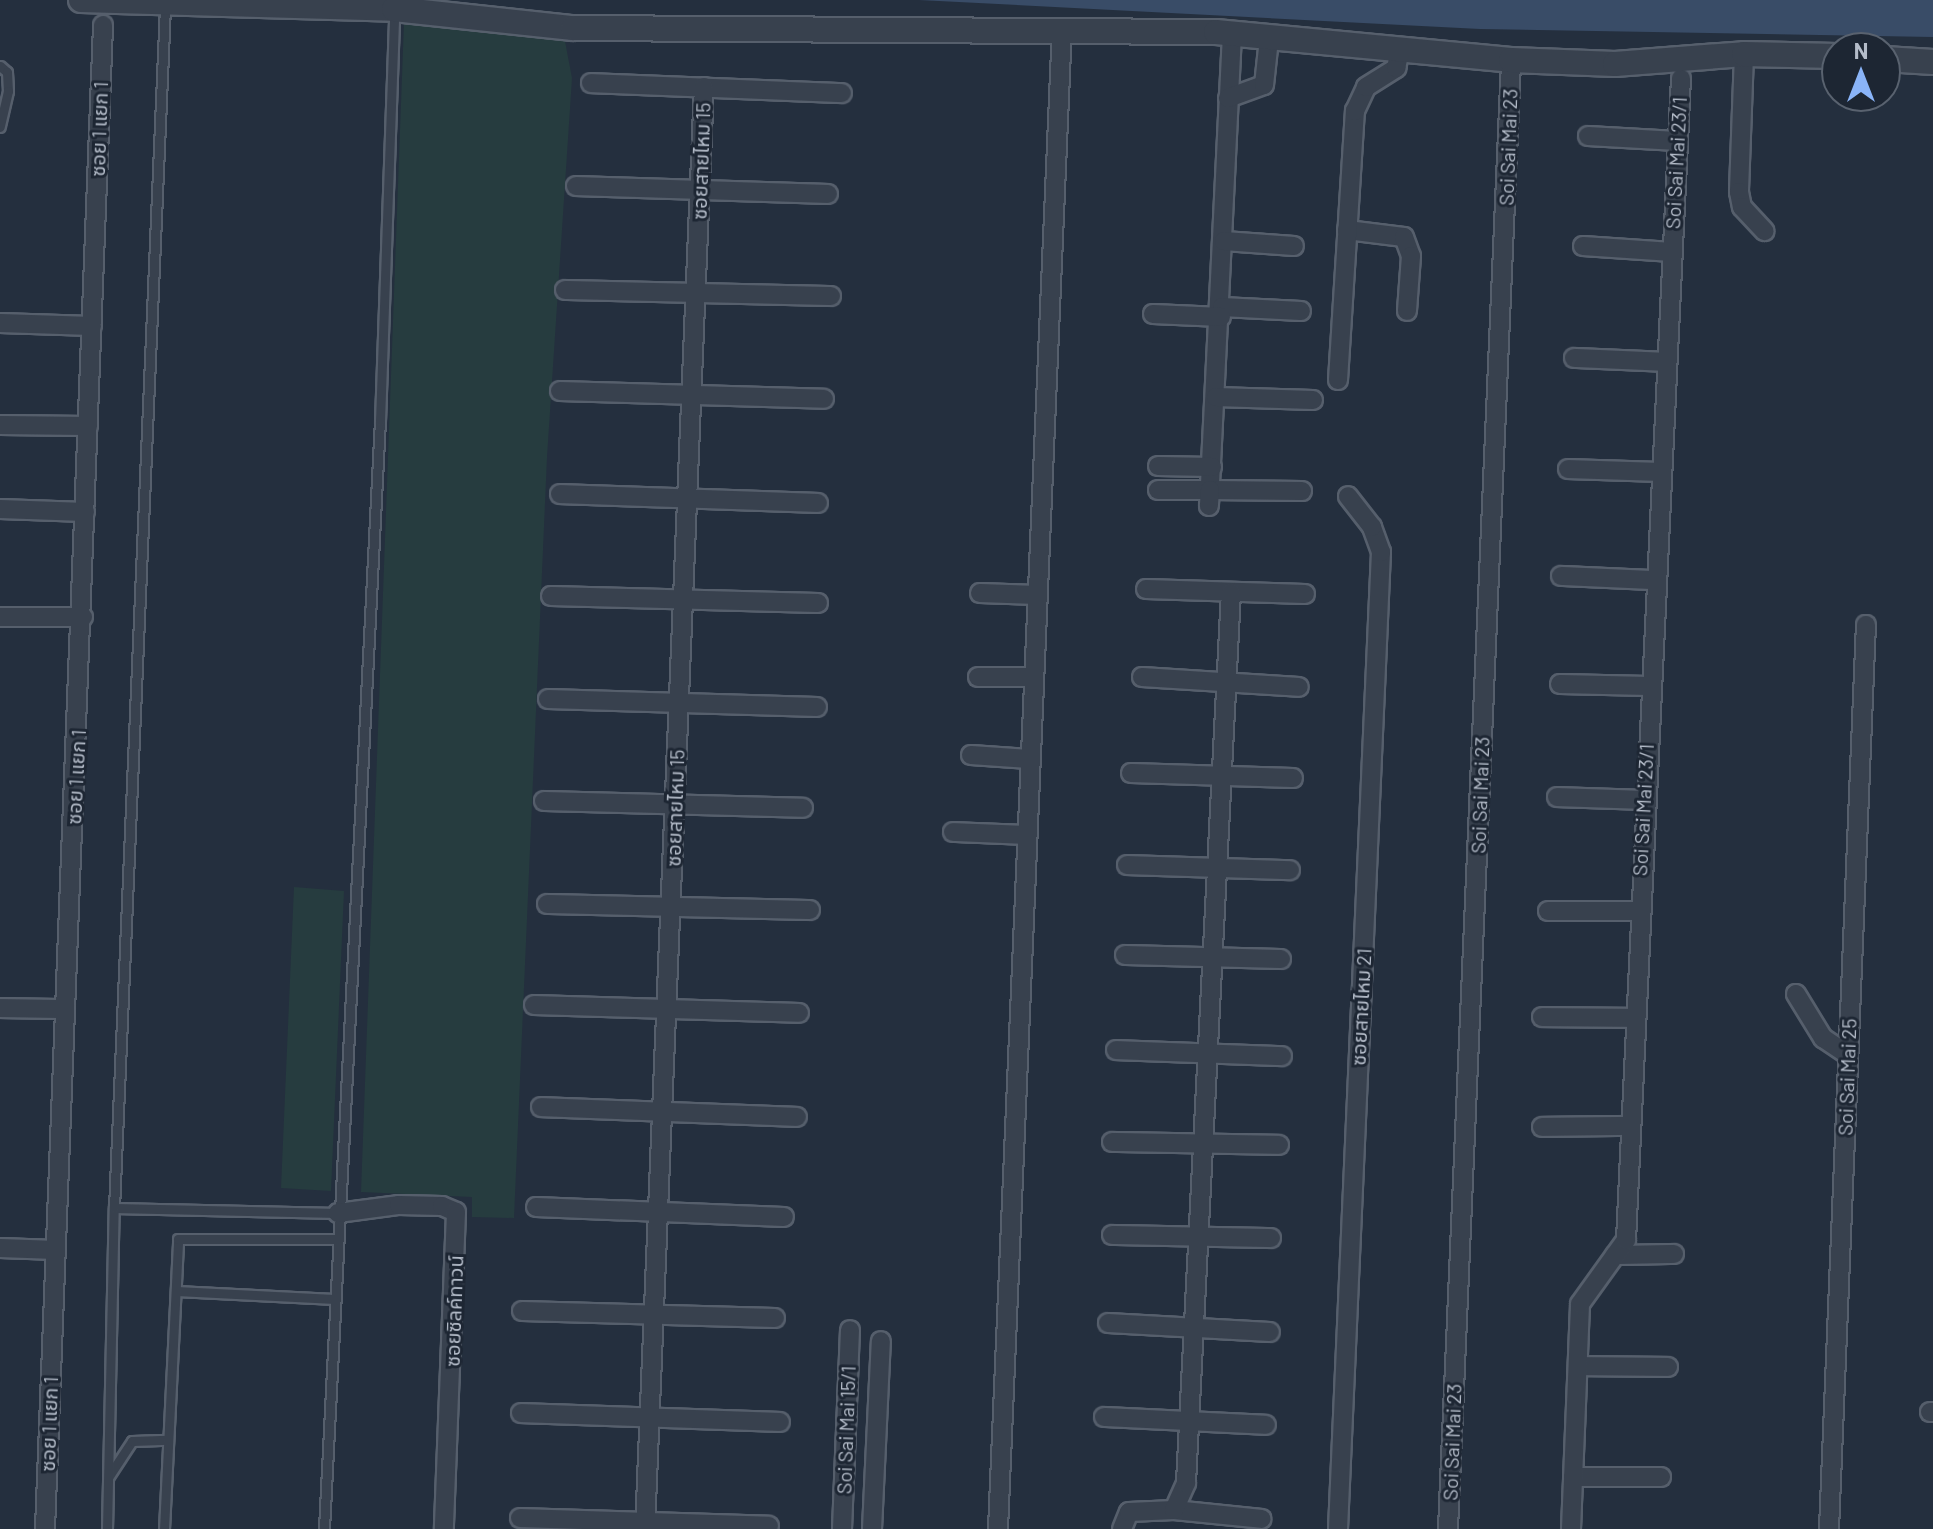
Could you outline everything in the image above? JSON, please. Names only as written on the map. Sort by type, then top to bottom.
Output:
[{"type":"street","points":[[81,0],[394,9],[573,28],[1062,30],[1232,34],[1511,60],[1615,64],[1744,54],[1821,56]]},
{"type":"street","name":"ซอย 1 แยก 1","points":[[45,1529],[83,617],[103,25]]},
{"type":"street","points":[[998,1529],[1024,835],[1062,30]]},
{"type":"street","points":[[1209,498],[1221,312],[1232,34]]},
{"type":"street","points":[[1228,98],[1264,85],[1269,39]]},
{"type":"street","points":[[1338,380],[1359,95],[1396,68],[1400,50]]},
{"type":"street","points":[[1744,54],[1739,192],[1742,207],[1764,231]]},
{"type":"street","name":"Soi Sai Mai 23","points":[[1448,1529],[1511,60]]},
{"type":"street","points":[[1901,60],[1933,62]]},
{"type":"street","name":"Soi Sai Mai 23/1","points":[[1571,1529],[1580,1304],[1626,1240],[1653,580],[1681,78]]},
{"type":"street","points":[[591,83],[842,93]]},
{"type":"street","name":"ซอยสายไหม 15","points":[[645,1524],[704,87]]},
{"type":"street","points":[[1588,136],[1677,141]]},
{"type":"street","points":[[576,186],[828,194]]},
{"type":"street","points":[[1347,230],[1404,237],[1411,256],[1407,311]]},
{"type":"street","points":[[1224,241],[1294,246]]},
{"type":"street","points":[[1583,246],[1672,252]]},
{"type":"street","points":[[565,290],[831,296]]},
{"type":"street","points":[[1153,314],[1301,311]]},
{"type":"street","points":[[0,323],[92,326]]},
{"type":"street","points":[[1574,358],[1665,362]]},
{"type":"street","points":[[560,391],[692,391],[824,399]]},
{"type":"street","points":[[1216,397],[1313,400]]},
{"type":"street","points":[[0,425],[88,426]]},
{"type":"street","points":[[1158,466],[1212,467]]},
{"type":"street","points":[[1568,469],[1660,472]]},
{"type":"street","points":[[1158,490],[1209,498],[1302,491]]},
{"type":"street","points":[[560,494],[688,496],[818,503]]},
{"type":"street","name":"ซอยสายไหม 21","points":[[1338,1529],[1381,552],[1372,527],[1348,496]]},
{"type":"street","points":[[0,509],[85,512]]},
{"type":"street","points":[[1561,576],[1653,580]]},
{"type":"street","points":[[1146,589],[1305,594]]},
{"type":"street","points":[[1174,1510],[1186,1483],[1231,592]]},
{"type":"street","points":[[980,593],[1037,595]]},
{"type":"street","points":[[551,596],[818,603]]},
{"type":"street","points":[[0,617],[83,617]]},
{"type":"street","name":"Soi Sai Mai 25","points":[[1829,1529],[1866,625]]},
{"type":"street","points":[[978,677],[1033,677]]},
{"type":"street","points":[[1142,677],[1299,687]]},
{"type":"street","points":[[1560,684],[1649,686]]},
{"type":"street","points":[[548,699],[817,707]]},
{"type":"street","points":[[971,755],[1029,759]]},
{"type":"street","points":[[1131,773],[1293,778]]},
{"type":"street","points":[[1557,797],[1644,800]]},
{"type":"street","points":[[544,801],[803,808]]},
{"type":"street","points":[[953,832],[1024,835]]},
{"type":"street","points":[[1127,865],[1290,870]]},
{"type":"street","points":[[547,904],[810,910]]},
{"type":"street","points":[[1548,911],[1639,911]]},
{"type":"street","points":[[1125,955],[1214,960],[1281,959]]},
{"type":"street","points":[[1796,994],[1823,1038],[1848,1055]]},
{"type":"street","points":[[534,1005],[799,1013]]},
{"type":"street","points":[[0,1008],[65,1009]]},
{"type":"street","points":[[1542,1017],[1636,1018]]},
{"type":"street","points":[[1116,1050],[1282,1056]]},
{"type":"street","points":[[541,1107],[662,1109],[797,1117]]},
{"type":"street","points":[[1542,1127],[1630,1126]]},
{"type":"street","points":[[1112,1142],[1201,1141],[1279,1145]]},
{"type":"street","name":"ซอยซิลค์ทาวน์","points":[[338,1213],[399,1205],[442,1206],[456,1212],[444,1529]]},
{"type":"street","points":[[536,1207],[784,1217]]},
{"type":"street","points":[[1112,1235],[1271,1238]]},
{"type":"street","points":[[0,1248],[56,1250]]},
{"type":"street","points":[[1615,1255],[1674,1254]]},
{"type":"street","points":[[522,1311],[775,1318]]},
{"type":"street","points":[[1108,1323],[1270,1332]]},
{"type":"street","name":"Soi Sai Mai 15/1","points":[[842,1529],[850,1330]]},
{"type":"street","name":"Soi Sai Mai 15/1","points":[[872,1529],[881,1341]]},
{"type":"street","points":[[1578,1366],[1668,1367]]},
{"type":"street","points":[[521,1413],[780,1422]]},
{"type":"street","points":[[1104,1417],[1266,1425]]},
{"type":"street","points":[[1573,1477],[1661,1477]]},
{"type":"street","points":[[1122,1529],[1129,1512],[1174,1510],[1262,1519]]},
{"type":"street","points":[[520,1518],[769,1526]]},
{"type":"lane","points":[[107,1529],[114,1208],[165,4]]},
{"type":"lane","points":[[324,1529],[374,563],[394,128],[394,9]]},
{"type":"lane","points":[[0,66],[7,72],[8,91],[0,127]]},
{"type":"lane","points":[[114,1208],[338,1213]]},
{"type":"lane","points":[[164,1529],[178,1239],[338,1239]]},
{"type":"lane","points":[[176,1291],[335,1299]]},
{"type":"lane","points":[[109,1476],[132,1441],[168,1440]]},
{"type":"green space","points":[[404,22],[564,36],[572,78],[547,457],[514,1218],[472,1217],[472,1197],[361,1192]]},
{"type":"green space","points":[[294,887],[344,891],[331,1191],[281,1188]]},
{"type":"water","points":[[919,0],[1933,0],[1933,37],[1901,36],[1901,32],[1821,32],[1821,35],[1480,29]]}]
